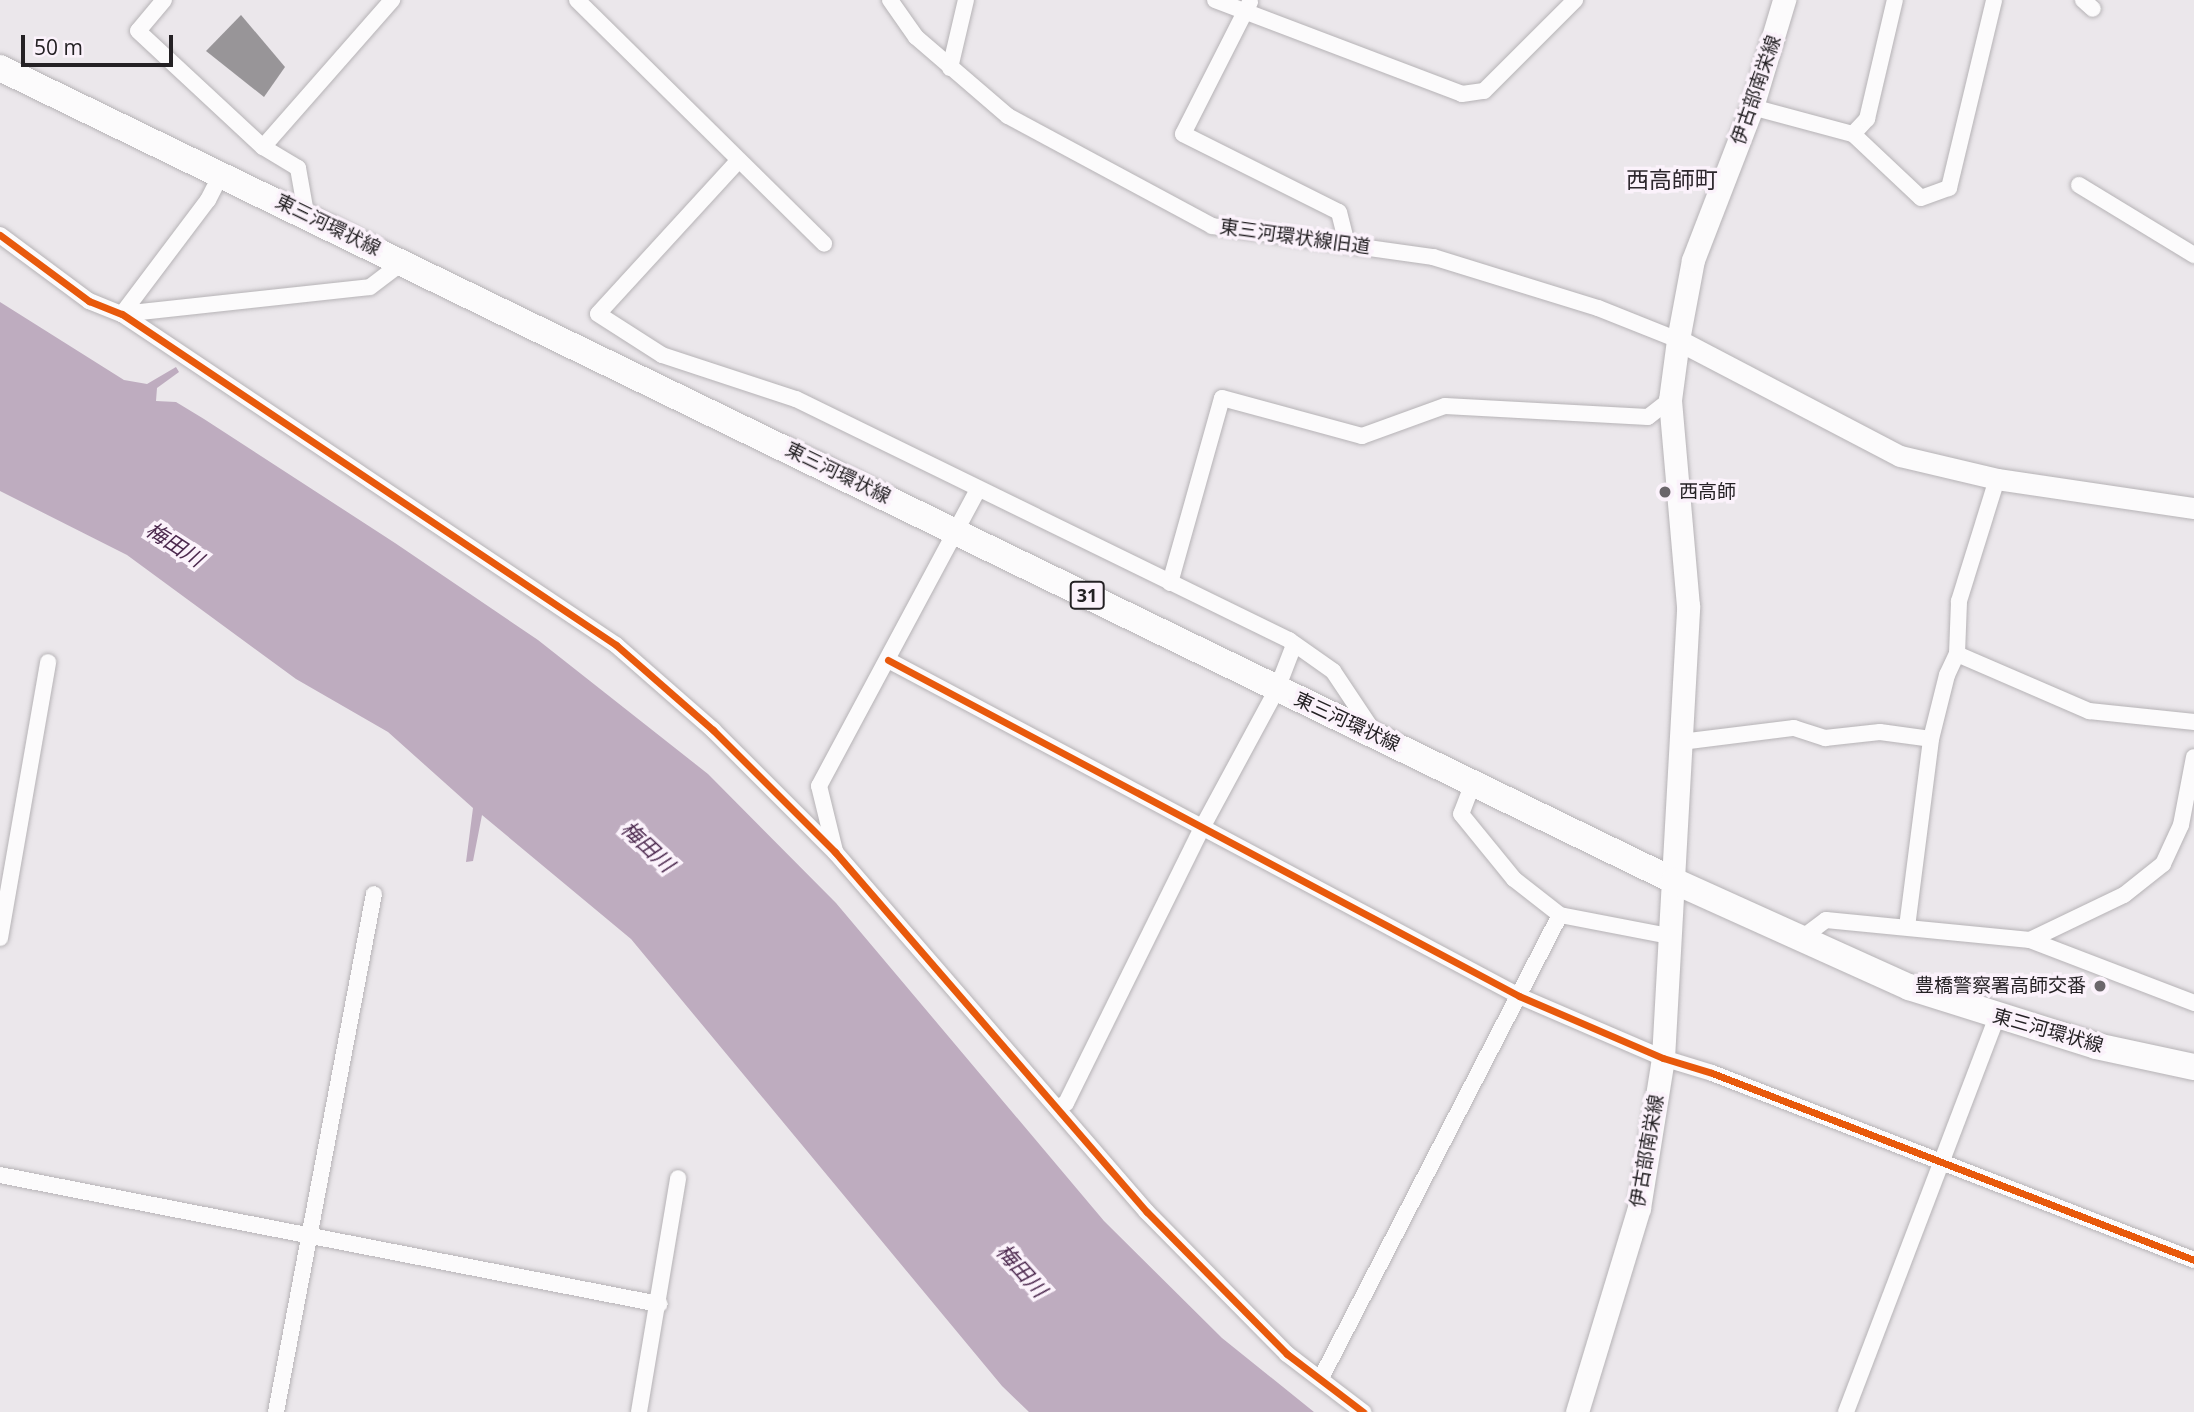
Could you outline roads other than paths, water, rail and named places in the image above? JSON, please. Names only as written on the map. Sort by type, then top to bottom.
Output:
[{"type":"main road","name":"伊古部南栄線","points":[[1678,340],[1693,260],[1752,107],[1784,0]]},
{"type":"main road","name":"東三河環状線","points":[[0,68],[306,213],[1674,881],[1909,987],[1997,1017],[2194,1068]]},
{"type":"main road","points":[[1674,881],[1688,606],[1670,400],[1678,340]]},
{"type":"main road","name":"伊古部南栄線","points":[[1577,1412],[1639,1208],[1663,1058],[1674,881]]},
{"type":"street","points":[[164,0],[138,31],[263,147],[298,168],[306,213]]},
{"type":"street","points":[[263,147],[392,0]]},
{"type":"street","points":[[577,0],[824,244]]},
{"type":"street","name":"東三河環状線旧道","points":[[890,0],[916,37],[1008,116],[1212,226],[1433,257],[1598,308],[1678,340]]},
{"type":"street","points":[[950,68],[967,0]]},
{"type":"street","points":[[1215,0],[1250,5],[1462,94],[1484,91],[1575,0]]},
{"type":"street","points":[[1853,134],[1867,119],[1895,0]]},
{"type":"street","points":[[1752,107],[1853,134],[1921,198],[1949,188],[1994,0]]},
{"type":"street","points":[[1250,5],[1183,134],[1339,212],[1347,243]]},
{"type":"street","points":[[738,161],[598,314],[662,355],[796,399],[1294,645],[1334,671],[1375,734]]},
{"type":"street","points":[[122,314],[208,200],[222,173]]},
{"type":"street","points":[[2079,185],[2194,255]]},
{"type":"street","points":[[0,235],[89,301],[122,314],[616,645],[712,730],[835,852],[1059,1107],[1147,1212],[1287,1354],[1363,1412]]},
{"type":"street","points":[[122,314],[370,287],[403,262]]},
{"type":"street","points":[[1678,340],[1872,444],[1900,456],[1997,479],[2194,508]]},
{"type":"street","points":[[1170,583],[1222,398],[1362,436],[1445,406],[1647,417],[1670,400]]},
{"type":"street","points":[[1907,927],[1931,739],[1947,675],[1957,654],[1959,601],[1997,479]]},
{"type":"street","points":[[835,852],[819,786],[978,490]]},
{"type":"street","points":[[1059,1107],[1066,1103],[1203,826],[1277,689],[1294,645]]},
{"type":"street","points":[[1957,654],[2089,711],[2194,722]]},
{"type":"street","points":[[888,660],[1519,996],[1663,1058],[1712,1073],[2194,1260]]},
{"type":"street","points":[[0,938],[48,662]]},
{"type":"street","points":[[1681,742],[1794,728],[1825,738],[1880,732],[1931,739]]},
{"type":"street","points":[[2030,940],[2124,895],[2164,864],[2181,825],[2194,757]]},
{"type":"street","points":[[1473,783],[1461,814],[1514,879],[1560,915],[1669,936]]},
{"type":"street","points":[[276,1412],[312,1234],[374,894]]},
{"type":"street","points":[[1321,1378],[1560,915]]},
{"type":"street","points":[[1802,938],[1826,919],[2030,940],[2194,1003]]},
{"type":"street","points":[[1846,1412],[1944,1164],[1997,1017]]},
{"type":"street","points":[[0,1175],[659,1304]]},
{"type":"street","points":[[639,1412],[678,1178]]},
{"type":"water","name":"梅田川","points":[[0,302],[124,380],[147,384],[176,367],[179,372],[157,388],[156,401],[176,402],[395,543],[538,640],[708,774],[836,903],[1104,1221],[1222,1338],[1314,1412],[1029,1412],[1002,1386],[631,939],[482,815],[473,861],[466,862],[473,808],[388,732],[296,679],[127,555],[0,491]]},
{"type":"place","name":"西高師","points":[[1665,492]]},
{"type":"place","name":"豊橋警察署高師交番","points":[[2100,986]]},
{"type":"district","name":"西高師町","points":[[1672,179]]}]
